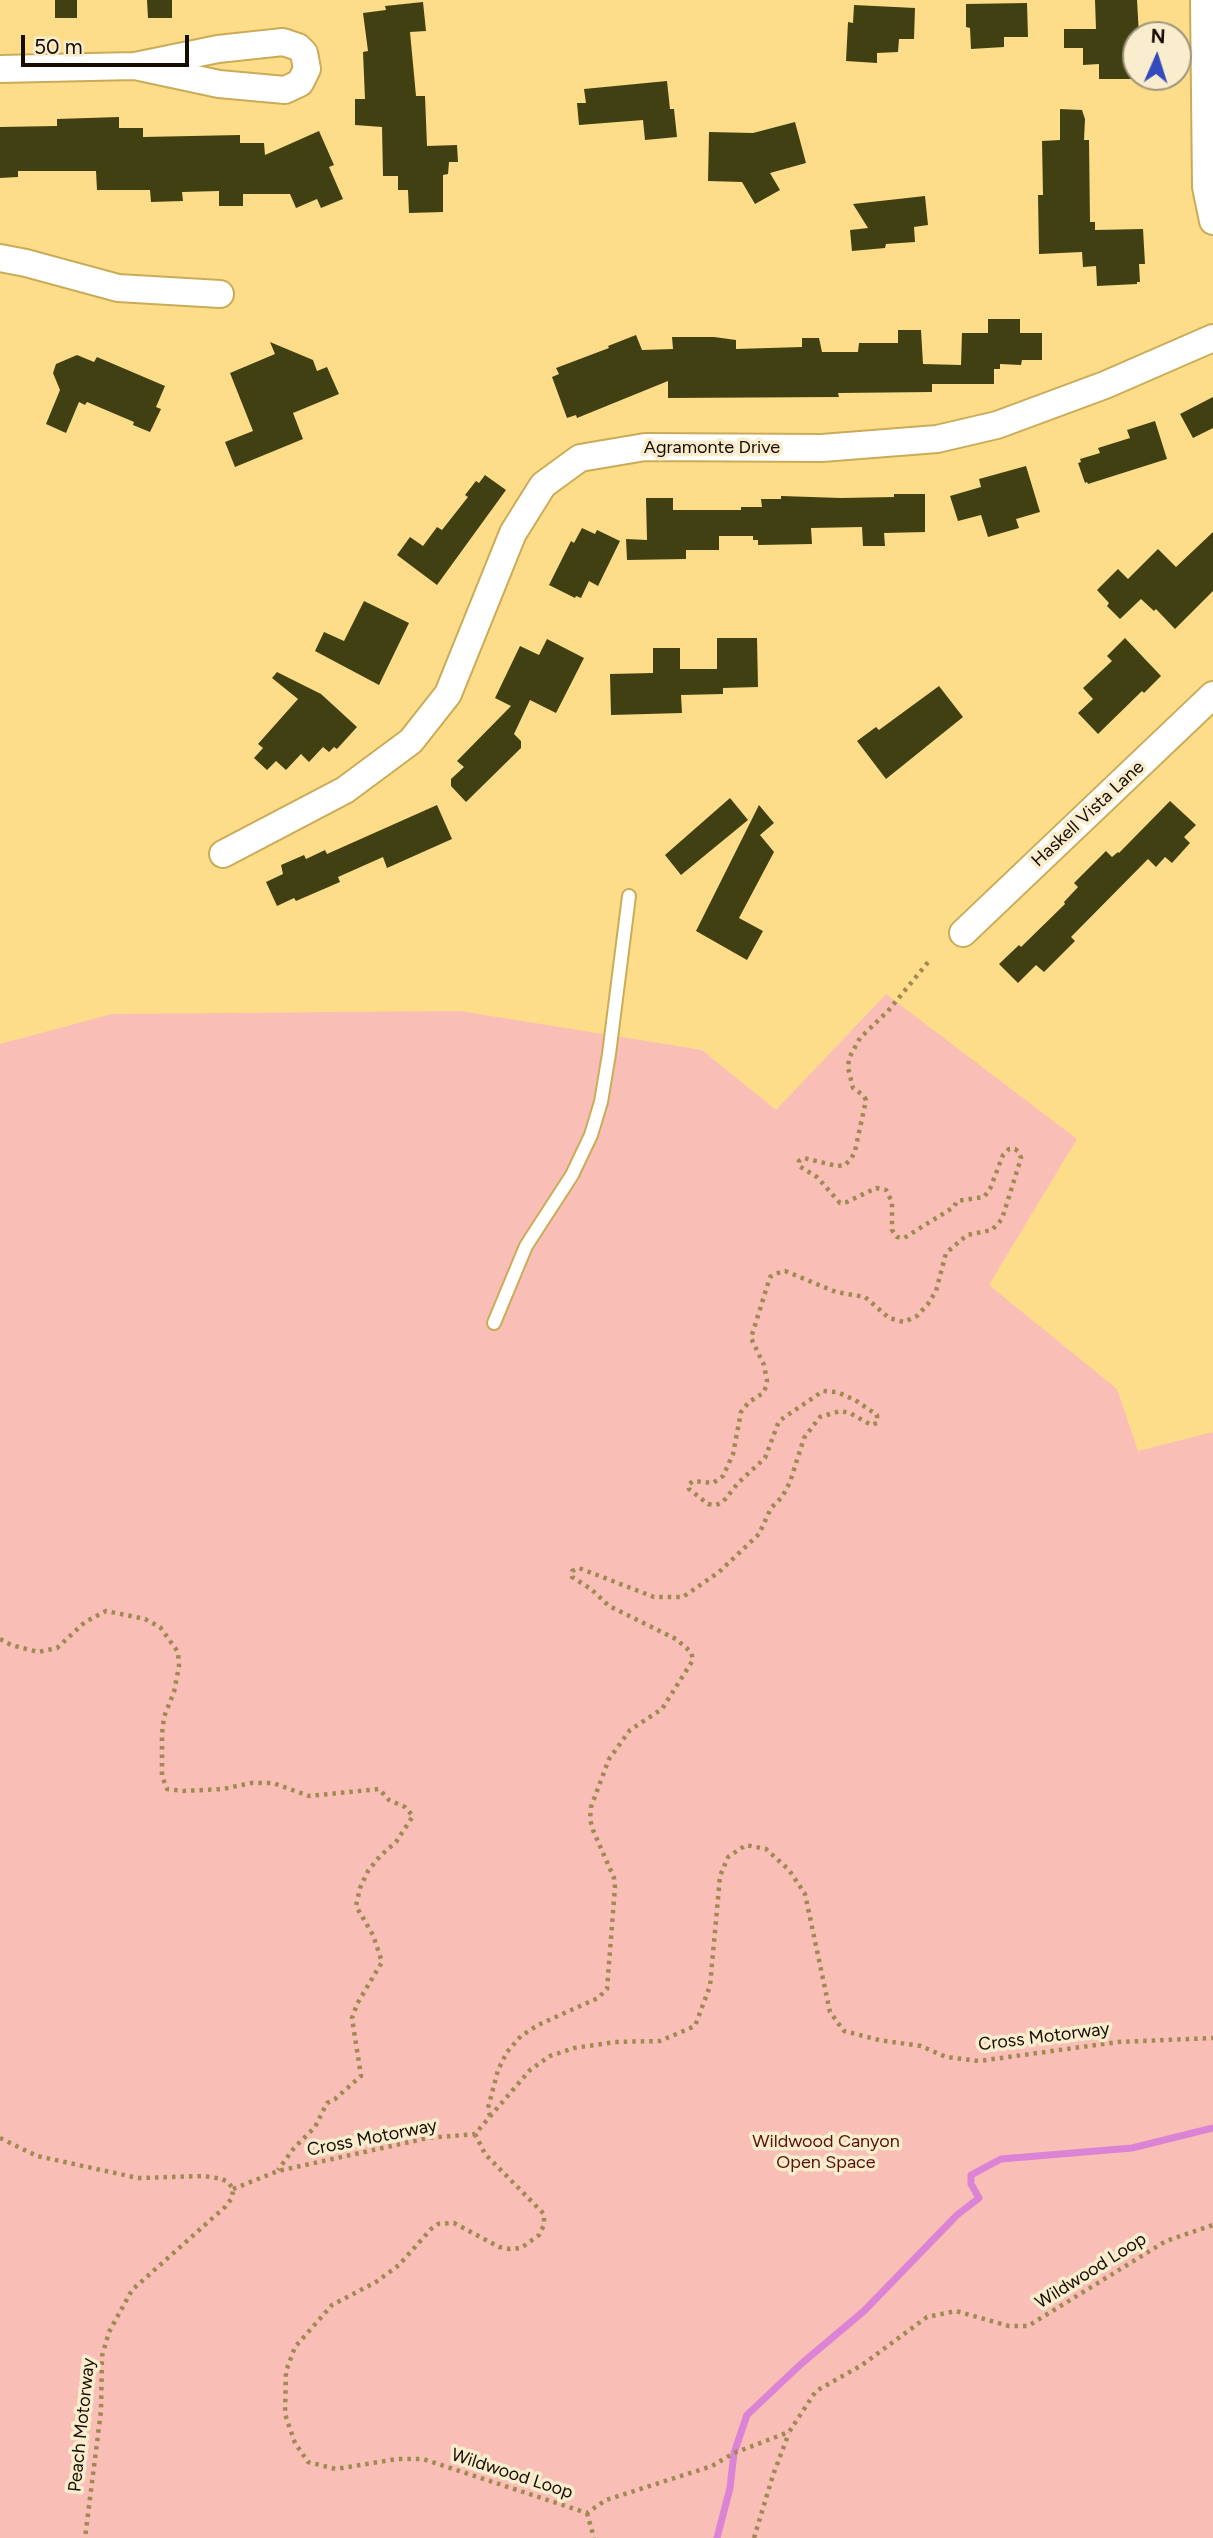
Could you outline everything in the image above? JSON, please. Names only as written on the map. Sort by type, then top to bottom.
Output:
[{"type":"street","points":[[1204,0],[1206,187],[1213,220]]},
{"type":"street","points":[[0,69],[135,66],[218,49],[283,42],[298,47],[304,53],[307,69],[300,83],[285,90],[219,84],[135,66]]},
{"type":"street","points":[[0,258],[26,262],[118,288],[220,294]]},
{"type":"street","name":"Agramonte Drive","points":[[223,854],[345,790],[411,741],[448,694],[513,533],[543,485],[580,458],[645,447],[822,448],[937,439],[998,425],[1105,385],[1213,338]]},
{"type":"street","name":"Haskell Vista Lane","points":[[963,933],[1213,695]]},
{"type":"lane","points":[[494,1323],[526,1246],[572,1175],[601,1102],[629,896]]},
{"type":"path","points":[[490,2116],[488,2108],[498,2070],[507,2052],[521,2036],[538,2025],[598,1998],[607,1989],[615,1887],[614,1878],[593,1830],[591,1807],[609,1759],[630,1730],[662,1709],[693,1660],[691,1652],[676,1639],[609,1606],[591,1588],[572,1577],[572,1571],[579,1568],[654,1597],[683,1597],[719,1572],[759,1534],[771,1508],[782,1497],[790,1482],[804,1438],[820,1417],[839,1411],[850,1413],[871,1425],[877,1423],[877,1415],[855,1400],[837,1392],[823,1391],[779,1421],[765,1458],[738,1483],[723,1502],[708,1504],[689,1489],[688,1485],[693,1481],[713,1482],[723,1476],[733,1454],[741,1412],[749,1402],[763,1393],[766,1387],[764,1364],[751,1338],[770,1277],[785,1271],[835,1292],[865,1297],[890,1318],[904,1322],[917,1316],[936,1291],[946,1253],[967,1235],[992,1230],[1002,1219],[1021,1158],[1021,1153],[1015,1149],[1009,1149],[1003,1155],[990,1189],[984,1196],[957,1201],[954,1207],[904,1238],[897,1237],[892,1230],[892,1202],[886,1190],[876,1188],[841,1203],[817,1177],[799,1166],[799,1161],[804,1158],[837,1166],[845,1165],[851,1159],[866,1100],[853,1088],[848,1068],[849,1058],[860,1038],[888,1011],[929,961]]},
{"type":"path","points":[[0,1639],[18,1648],[38,1652],[57,1647],[85,1622],[106,1611],[145,1619],[160,1628],[178,1652],[179,1666],[174,1692],[164,1717],[162,1734],[162,1776],[167,1789],[223,1789],[251,1783],[273,1783],[309,1796],[379,1789],[389,1800],[405,1807],[413,1816],[396,1842],[368,1871],[359,1888],[356,1906],[373,1936],[382,1962],[357,2004],[352,2018],[361,2076],[327,2103],[315,2127],[294,2148],[278,2171]]},
{"type":"path","name":"Cross Motorway","points":[[233,2189],[278,2171],[428,2138],[475,2134],[530,2070],[550,2056],[574,2048],[615,2042],[660,2041],[695,2026],[710,1986],[720,1876],[728,1857],[746,1845],[766,1849],[789,1870],[805,1894],[830,2012],[844,2031],[879,2040],[921,2046],[946,2057],[979,2061],[1118,2042],[1213,2038]]},
{"type":"path","name":"Wildwood Loop","points":[[475,2134],[485,2154],[544,2214],[544,2225],[539,2235],[521,2248],[510,2249],[499,2247],[454,2223],[438,2224],[399,2265],[376,2282],[332,2305],[295,2347],[286,2371],[285,2414],[295,2443],[308,2462],[336,2469],[397,2459],[423,2459],[587,2513],[606,2500],[712,2466],[734,2453],[789,2432],[816,2391],[862,2365],[927,2317],[956,2311],[1009,2326],[1028,2326],[1166,2241],[1213,2225]]},
{"type":"path","points":[[0,2138],[37,2156],[50,2159],[138,2178],[204,2176],[222,2179],[233,2189]]},
{"type":"path","name":"Peach Motorway","points":[[85,2538],[101,2411],[102,2356],[109,2332],[132,2291],[225,2207],[232,2198],[233,2189]]},
{"type":"path","points":[[754,2538],[789,2432]]},
{"type":"path","points":[[587,2513],[594,2538]]},
{"type":"green space","name":"Wildwood Canyon Open Space","points":[[886,994],[1077,1139],[989,1285],[1117,1389],[1138,1451],[1213,1432],[1213,2538],[0,2538],[0,1044],[112,1014],[460,1011],[702,1050],[776,1110]]},
{"type":"building","points":[[55,0],[77,0],[77,18],[55,18]]},
{"type":"building","points":[[147,0],[172,0],[172,18],[148,18]]},
{"type":"building","points":[[1095,0],[1137,0],[1138,21],[1122,21],[1122,79],[1099,79],[1099,64],[1083,65],[1083,48],[1064,48],[1064,29],[1096,29]]},
{"type":"building","points":[[423,2],[426,31],[410,32],[416,96],[425,96],[427,146],[457,145],[458,162],[449,162],[448,174],[443,175],[443,212],[409,213],[408,190],[398,190],[398,176],[383,176],[382,127],[355,125],[355,99],[365,99],[363,52],[368,51],[363,13],[386,10],[385,6]]},
{"type":"building","points":[[1027,3],[1028,37],[1004,37],[1004,47],[971,49],[970,28],[966,27],[966,4]]},
{"type":"building","points":[[854,5],[915,8],[914,39],[899,39],[898,52],[877,53],[877,63],[846,61],[848,22],[853,23]]},
{"type":"building","points":[[667,81],[677,137],[645,140],[643,120],[579,125],[577,103],[586,103],[584,89]]},
{"type":"building","points":[[1060,109],[1082,110],[1085,119],[1084,140],[1089,140],[1090,222],[1095,222],[1095,230],[1143,229],[1145,264],[1139,264],[1140,282],[1137,284],[1097,286],[1096,266],[1083,267],[1082,252],[1039,254],[1038,195],[1043,195],[1042,141],[1060,140]]},
{"type":"building","points":[[119,117],[119,128],[143,128],[143,137],[240,135],[240,143],[264,143],[265,155],[319,131],[334,165],[329,167],[343,199],[321,208],[317,199],[296,208],[290,194],[243,194],[243,206],[219,206],[219,191],[182,192],[183,201],[151,202],[150,190],[97,190],[96,171],[18,171],[18,177],[0,178],[0,127],[57,126],[57,119]]},
{"type":"building","points":[[795,122],[806,163],[770,173],[780,190],[755,204],[742,182],[708,181],[709,132],[753,133]]},
{"type":"building","points":[[925,196],[928,225],[914,227],[915,242],[886,244],[885,248],[852,251],[850,230],[868,228],[853,204]]},
{"type":"building","points":[[988,319],[1020,319],[1020,333],[1042,333],[1042,360],[1022,360],[1021,365],[1000,364],[1000,369],[994,369],[994,384],[932,384],[932,392],[838,393],[839,397],[668,398],[668,381],[577,418],[576,415],[567,418],[552,377],[559,374],[556,368],[636,335],[642,350],[673,349],[672,337],[714,337],[736,340],[736,349],[802,347],[802,338],[819,338],[822,352],[858,352],[859,343],[898,343],[898,330],[921,330],[923,364],[961,365],[962,333],[988,333]]},
{"type":"building","points":[[270,342],[313,360],[317,371],[327,367],[339,394],[293,413],[303,439],[235,467],[225,442],[253,431],[230,373],[275,354]]},
{"type":"building","points":[[77,355],[94,362],[97,357],[165,386],[156,407],[161,409],[150,432],[133,425],[134,422],[87,402],[85,405],[79,402],[66,433],[46,424],[60,390],[53,373],[56,364]]},
{"type":"building","points":[[1213,397],[1213,428],[1193,438],[1180,414]]},
{"type":"building","points":[[1155,421],[1167,459],[1085,483],[1078,463],[1081,462],[1080,459],[1100,453],[1098,448],[1130,438],[1127,430]]},
{"type":"building","points":[[1026,466],[1040,512],[1016,519],[1019,528],[988,537],[981,515],[958,521],[950,496],[981,487],[979,479]]},
{"type":"building","points":[[485,475],[506,490],[437,585],[397,555],[410,537],[423,546],[437,527],[442,530],[468,497],[465,495],[476,481],[479,483]]},
{"type":"building","points":[[894,494],[925,494],[925,532],[884,533],[885,546],[863,546],[862,527],[811,528],[812,544],[758,545],[758,540],[753,540],[753,536],[719,536],[719,550],[686,550],[686,559],[627,560],[626,539],[647,540],[646,498],[673,498],[673,510],[741,510],[741,507],[762,507],[761,499],[781,499],[781,496],[841,498],[894,497]]},
{"type":"building","points":[[582,528],[595,534],[597,530],[620,541],[598,586],[589,581],[581,598],[575,598],[549,585],[571,541],[574,543]]},
{"type":"building","points":[[1213,532],[1213,591],[1175,629],[1156,609],[1154,611],[1141,599],[1120,619],[1107,606],[1109,603],[1097,590],[1118,569],[1128,579],[1158,549],[1176,567]]},
{"type":"building","points":[[364,601],[409,623],[379,685],[315,651],[324,632],[344,641]]},
{"type":"building","points":[[717,638],[757,638],[758,687],[723,688],[723,694],[681,695],[682,713],[611,715],[610,674],[653,673],[653,648],[680,648],[680,669],[717,669]]},
{"type":"building","points":[[1125,638],[1161,676],[1098,734],[1078,713],[1093,699],[1083,688],[1112,661],[1107,656]]},
{"type":"building","points":[[547,639],[584,658],[556,713],[530,700],[514,734],[521,741],[521,748],[466,802],[451,786],[451,779],[464,767],[457,761],[511,706],[495,698],[520,646],[539,655]]},
{"type":"building","points":[[277,672],[321,694],[357,727],[337,749],[334,747],[329,752],[323,747],[309,762],[301,754],[286,770],[276,761],[267,770],[254,758],[263,748],[258,744],[298,699],[272,678]]},
{"type":"building","points":[[939,686],[963,717],[886,779],[857,741],[876,727],[879,730]]},
{"type":"building","points":[[730,798],[748,820],[681,875],[665,855]]},
{"type":"building","points":[[1170,801],[1196,825],[1184,837],[1190,843],[1172,863],[1165,857],[1156,867],[1148,859],[1071,937],[1075,941],[1044,972],[1036,965],[1018,983],[999,964],[1019,945],[1021,947],[1065,904],[1078,887],[1074,883],[1106,851],[1112,857],[1119,853]]},
{"type":"building","points":[[437,805],[452,839],[387,868],[383,857],[338,877],[340,882],[277,906],[266,882],[283,874],[281,865],[304,855],[306,859],[325,850],[327,854]]},
{"type":"building","points":[[759,805],[774,823],[760,835],[774,852],[739,918],[763,931],[747,960],[696,931]]},
{"type":"waterway","points":[[717,2538],[730,2488],[734,2453],[747,2415],[801,2364],[864,2311],[957,2215],[979,2198],[971,2184],[971,2175],[1001,2159],[1132,2148],[1213,2128]]}]
